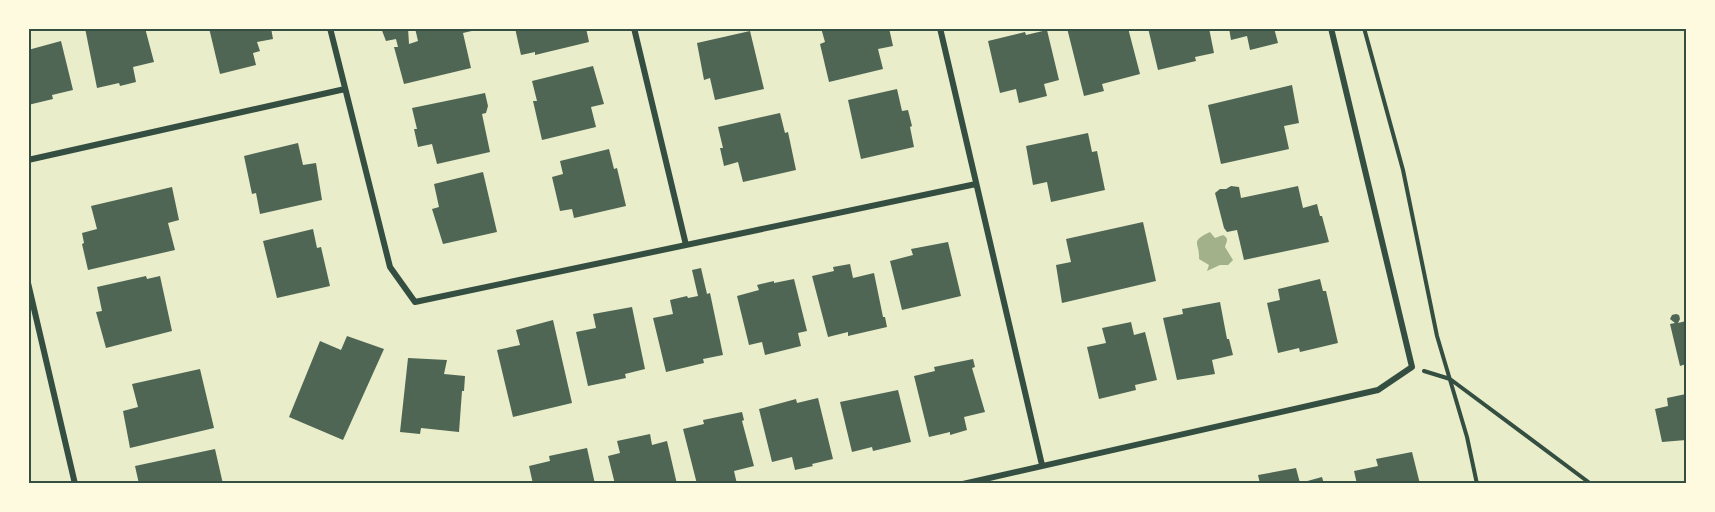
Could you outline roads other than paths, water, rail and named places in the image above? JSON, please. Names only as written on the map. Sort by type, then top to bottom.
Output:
[{"type":"street","points":[[330,28],[390,267],[415,302],[976,184]]},
{"type":"street","points":[[634,28],[686,245]]},
{"type":"street","points":[[940,28],[1042,465]]},
{"type":"street","points":[[963,483],[1378,390],[1412,367],[1331,28]]},
{"type":"street","points":[[28,160],[345,89]]},
{"type":"street","points":[[28,283],[75,483]]}]
